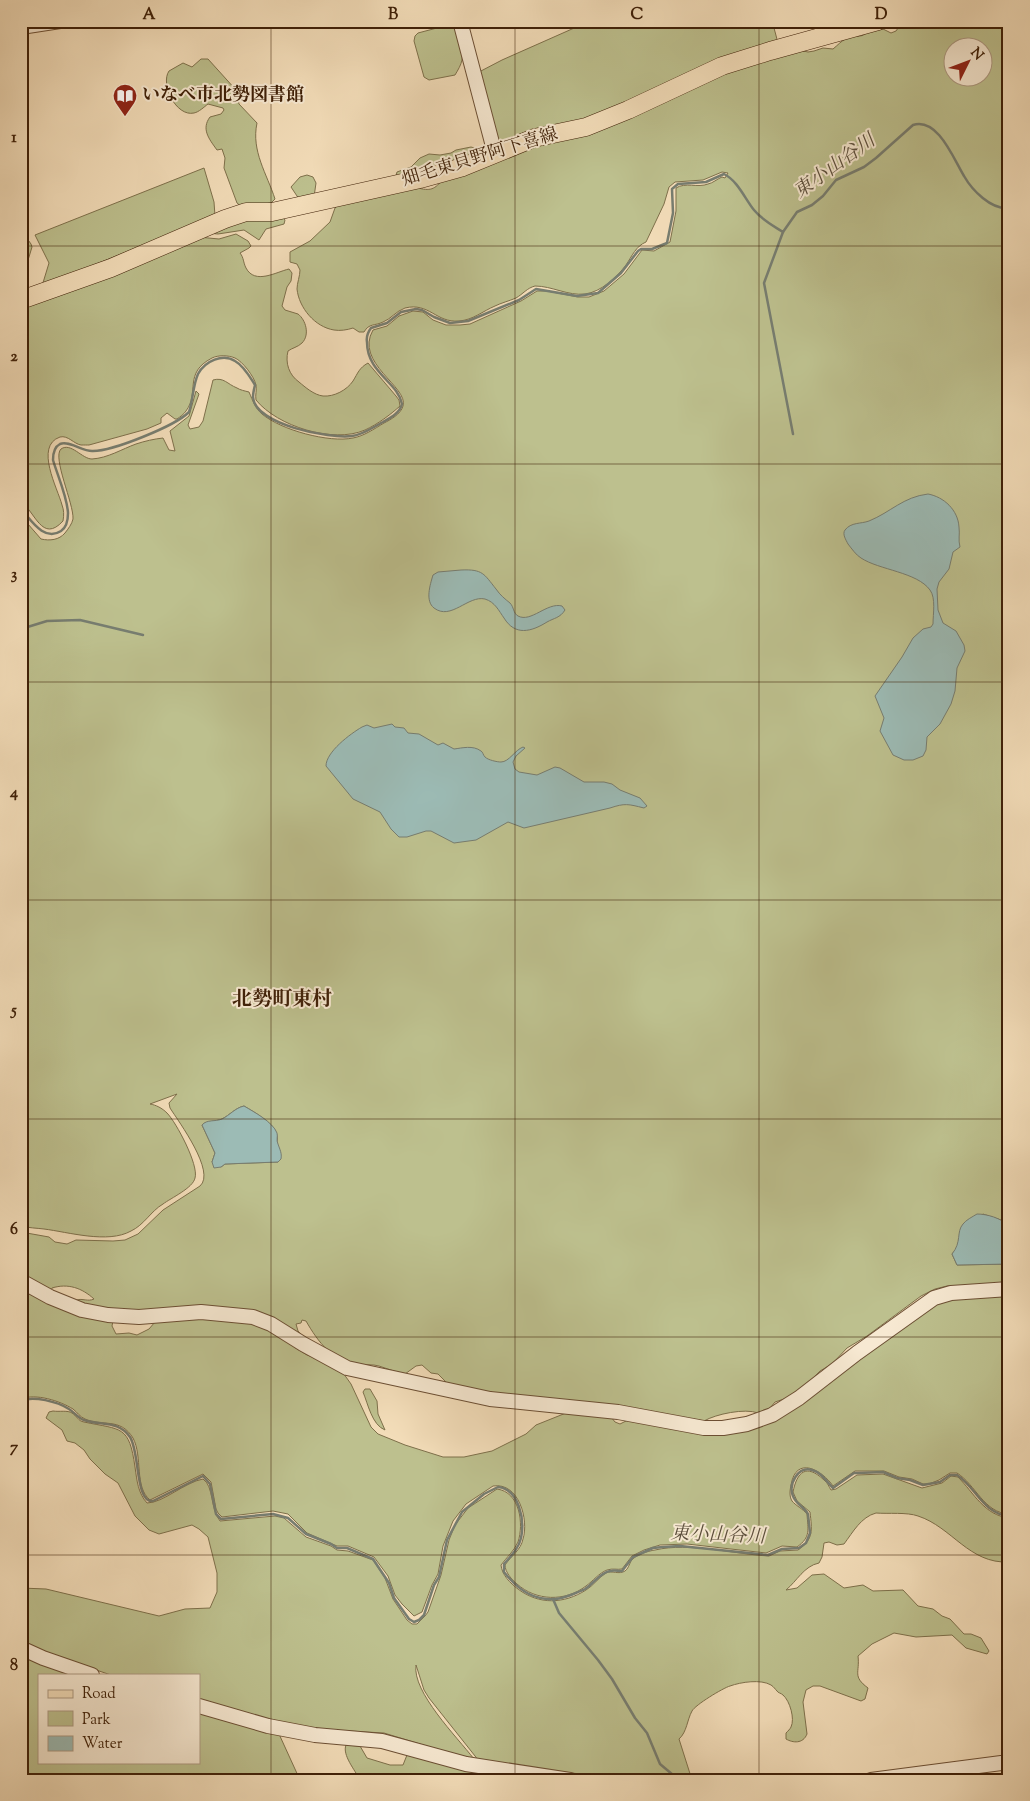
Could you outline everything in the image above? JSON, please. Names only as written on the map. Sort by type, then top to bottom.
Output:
[{"type":"main road","name":"畑毛東貝野阿下喜線","points":[[21,300],[111,268],[225,219],[246,212],[272,212],[420,179],[463,167],[534,138],[586,128],[722,66],[878,21]]},
{"type":"street","points":[[21,26],[60,21]]},
{"type":"street","points":[[460,21],[495,154]]},
{"type":"street","points":[[21,1281],[66,1304],[108,1316],[139,1317],[201,1312],[253,1317],[271,1324],[347,1368],[490,1399],[618,1412],[704,1428],[723,1428],[747,1424],[779,1411],[799,1398],[857,1352],[934,1298],[951,1294],[1009,1289]]},
{"type":"street","points":[[21,1648],[89,1674]]},
{"type":"street","points":[[200,1706],[268,1726],[315,1735],[382,1740],[520,1777],[570,1780]]},
{"type":"street","points":[[871,1780],[1009,1762]]},
{"type":"green space","points":[[590,21],[781,21],[787,24],[774,28],[778,43],[633,102],[501,147],[495,141],[479,72]]},
{"type":"green space","points":[[903,21],[1009,21],[1009,1226],[1004,1221],[983,1214],[960,1233],[958,1247],[952,1254],[957,1265],[1009,1264],[1009,1284],[947,1286],[935,1289],[921,1296],[867,1336],[847,1348],[832,1364],[820,1371],[796,1395],[775,1402],[770,1408],[758,1413],[746,1411],[731,1412],[704,1421],[632,1409],[495,1394],[448,1384],[438,1374],[431,1373],[422,1365],[416,1366],[405,1374],[376,1365],[359,1365],[341,1360],[327,1350],[306,1321],[302,1320],[301,1323],[296,1324],[298,1331],[304,1337],[272,1318],[112,1310],[77,1302],[77,1300],[94,1299],[80,1289],[64,1286],[52,1288],[51,1291],[21,1275],[21,1232],[49,1237],[55,1242],[67,1244],[76,1240],[125,1240],[138,1234],[163,1210],[200,1186],[204,1179],[200,1159],[188,1135],[170,1108],[169,1103],[177,1094],[150,1104],[161,1108],[171,1118],[190,1154],[194,1164],[195,1178],[186,1189],[159,1207],[136,1228],[122,1235],[111,1237],[88,1236],[21,1226],[21,516],[41,539],[57,539],[70,526],[73,519],[59,461],[61,449],[65,447],[73,449],[92,459],[109,455],[139,443],[163,438],[169,450],[175,451],[170,431],[189,416],[196,391],[199,394],[188,425],[190,429],[199,427],[203,421],[213,380],[217,379],[249,392],[256,407],[262,414],[270,420],[293,430],[331,439],[353,438],[365,434],[395,416],[403,406],[403,399],[376,364],[371,353],[369,342],[373,330],[387,326],[399,316],[413,311],[423,312],[433,320],[446,325],[470,324],[521,301],[537,291],[589,297],[604,291],[624,274],[642,250],[654,251],[670,242],[676,211],[676,188],[683,185],[704,185],[722,177],[725,178],[728,173],[722,172],[703,180],[675,182],[669,187],[664,204],[646,242],[637,249],[618,274],[608,283],[591,293],[579,294],[535,286],[516,298],[473,317],[459,321],[444,319],[420,308],[405,308],[386,321],[370,326],[364,332],[359,332],[353,328],[334,330],[314,321],[305,310],[298,296],[297,287],[300,270],[297,264],[290,262],[290,252],[310,241],[330,222],[335,208],[339,204],[415,187],[433,188],[442,180],[721,73],[794,49],[808,52],[823,48],[833,49],[845,39],[862,36],[869,29],[881,28],[891,33],[896,31]],"holes":[[[244,1106],[272,1126],[277,1136],[280,1152],[278,1162],[225,1164],[221,1167],[212,1162],[215,1153],[202,1125],[222,1119]]]},
{"type":"green space","points":[[452,24],[457,31],[462,46],[460,66],[455,75],[429,80],[424,77],[414,41],[415,36],[418,33]]},
{"type":"green space","points":[[201,59],[208,59],[236,90],[239,104],[257,123],[256,143],[258,153],[275,199],[271,203],[242,207],[237,203],[224,168],[225,158],[222,149],[217,150],[206,130],[207,121],[210,117],[221,114],[224,110],[223,108],[208,104],[194,113],[187,113],[181,110],[171,98],[167,84],[169,71],[183,63],[192,67]]},
{"type":"green space","points":[[471,147],[478,149],[489,148],[486,153],[395,179],[397,172],[411,167],[420,158],[429,154],[440,155]]},
{"type":"green space","points":[[204,168],[214,202],[215,216],[42,286],[49,263],[35,235]]},
{"type":"green space","points":[[307,175],[313,177],[316,183],[314,197],[299,199],[291,187],[300,177]]},
{"type":"green space","points":[[280,214],[285,220],[284,224],[266,229],[259,240],[244,230],[218,234],[207,233],[235,220]]},
{"type":"green space","points":[[21,230],[32,247],[22,280],[21,293]]},
{"type":"green space","points":[[236,234],[248,241],[251,246],[240,253],[250,273],[260,277],[289,269],[292,273],[282,306],[285,310],[298,314],[306,328],[306,336],[302,343],[288,351],[287,360],[293,376],[316,394],[323,396],[331,395],[347,387],[368,363],[399,400],[400,406],[375,425],[352,434],[322,434],[306,430],[277,418],[256,400],[255,381],[241,362],[232,357],[214,357],[203,364],[198,370],[193,383],[190,404],[177,419],[167,413],[161,418],[161,423],[147,429],[89,445],[81,445],[63,437],[52,442],[48,458],[63,507],[64,517],[63,521],[56,527],[50,529],[39,524],[21,502],[21,305],[198,237],[219,239]]},
{"type":"green space","points":[[21,1287],[113,1321],[112,1326],[116,1334],[129,1333],[137,1335],[149,1329],[155,1322],[204,1317],[254,1322],[285,1338],[294,1347],[307,1355],[341,1370],[351,1384],[371,1427],[378,1434],[443,1457],[464,1457],[492,1451],[526,1434],[536,1425],[566,1413],[611,1417],[620,1424],[628,1420],[749,1427],[942,1299],[1009,1293],[1009,1514],[993,1509],[957,1473],[950,1473],[939,1480],[923,1484],[884,1471],[855,1471],[833,1486],[816,1471],[804,1468],[798,1470],[794,1476],[790,1491],[792,1501],[807,1514],[807,1536],[797,1547],[782,1546],[766,1553],[687,1544],[660,1545],[632,1556],[622,1569],[604,1571],[578,1591],[560,1597],[551,1597],[533,1594],[525,1590],[507,1573],[505,1565],[522,1543],[524,1531],[523,1513],[516,1496],[502,1486],[493,1486],[466,1504],[453,1521],[443,1546],[438,1574],[422,1612],[414,1616],[395,1595],[388,1576],[374,1557],[348,1546],[337,1546],[307,1533],[288,1514],[273,1511],[222,1517],[216,1509],[211,1482],[203,1474],[150,1500],[145,1494],[140,1480],[136,1446],[133,1438],[123,1427],[85,1419],[62,1403],[41,1397],[21,1399]]},
{"type":"green space","points":[[365,1389],[370,1389],[377,1401],[378,1414],[385,1430],[377,1424],[371,1414],[363,1392]]},
{"type":"green space","points":[[49,1412],[70,1412],[79,1420],[107,1426],[126,1436],[133,1453],[138,1486],[147,1503],[160,1500],[189,1484],[203,1479],[209,1487],[220,1521],[275,1516],[284,1518],[306,1537],[337,1550],[348,1551],[373,1560],[385,1578],[393,1599],[407,1620],[412,1624],[417,1624],[428,1612],[455,1525],[468,1508],[497,1489],[505,1491],[511,1496],[520,1518],[518,1542],[501,1565],[503,1572],[518,1589],[534,1598],[543,1600],[560,1600],[578,1595],[606,1573],[625,1571],[635,1557],[652,1551],[683,1547],[769,1556],[780,1551],[798,1550],[807,1542],[811,1534],[810,1512],[797,1501],[793,1492],[797,1479],[803,1472],[807,1471],[818,1475],[831,1490],[836,1489],[857,1475],[883,1474],[922,1488],[942,1483],[951,1476],[958,1477],[986,1508],[993,1513],[1009,1518],[1009,1562],[995,1561],[983,1557],[930,1521],[908,1514],[876,1513],[862,1521],[844,1544],[824,1543],[819,1563],[805,1570],[786,1590],[797,1588],[812,1575],[824,1574],[844,1588],[863,1585],[873,1591],[903,1590],[918,1606],[933,1609],[950,1619],[964,1634],[971,1634],[981,1638],[989,1651],[987,1654],[966,1648],[952,1635],[916,1637],[894,1633],[872,1644],[858,1656],[858,1677],[868,1688],[865,1699],[861,1701],[820,1686],[813,1686],[806,1690],[803,1702],[807,1734],[803,1740],[798,1742],[786,1739],[786,1733],[792,1724],[791,1710],[786,1698],[772,1686],[762,1682],[751,1682],[726,1687],[694,1708],[684,1733],[679,1739],[692,1780],[618,1780],[609,1775],[603,1777],[479,1761],[429,1698],[424,1690],[416,1665],[421,1688],[428,1701],[474,1759],[472,1760],[384,1733],[314,1729],[280,1723],[200,1700],[200,1674],[108,1674],[43,1652],[21,1642],[21,1588],[46,1589],[159,1616],[185,1609],[210,1608],[217,1592],[217,1573],[208,1537],[192,1525],[159,1534],[149,1530],[135,1516],[118,1483],[105,1474],[84,1450],[75,1443],[67,1441],[62,1430],[46,1418]]},
{"type":"green space","points":[[21,1653],[78,1674],[38,1674],[38,1764],[200,1764],[200,1711],[279,1734],[300,1780],[21,1780]]},
{"type":"green space","points":[[346,1745],[360,1746],[367,1758],[390,1765],[403,1765],[407,1755],[478,1771],[486,1780],[360,1780],[347,1758]]},
{"type":"water","points":[[928,494],[945,501],[953,510],[958,521],[960,547],[953,552],[949,569],[939,582],[937,589],[938,610],[943,623],[956,631],[964,645],[965,651],[957,668],[955,691],[951,704],[940,724],[927,737],[926,750],[923,756],[913,760],[904,760],[893,755],[880,731],[884,718],[875,696],[913,638],[923,629],[931,627],[933,624],[934,606],[932,593],[924,584],[916,579],[878,566],[859,557],[848,544],[844,533],[847,527],[869,521],[904,501]]},
{"type":"water","points":[[474,570],[482,574],[510,603],[518,616],[528,617],[556,606],[562,606],[565,610],[559,616],[535,628],[518,630],[508,624],[494,604],[485,599],[472,601],[447,612],[434,608],[429,597],[433,575],[438,572]]},
{"type":"water","points":[[392,724],[395,727],[404,728],[408,733],[419,734],[438,745],[443,743],[454,749],[468,747],[478,749],[482,751],[486,758],[497,762],[507,760],[523,747],[525,748],[516,756],[513,762],[515,769],[519,772],[537,775],[555,767],[560,768],[584,782],[612,784],[620,790],[640,798],[647,806],[644,808],[619,805],[524,828],[508,822],[476,840],[454,843],[431,831],[399,837],[391,829],[380,812],[353,799],[326,766],[334,749],[357,730],[367,725],[374,728]]},
{"type":"water","points":[[244,1106],[263,1118],[275,1129],[281,1159],[278,1162],[225,1164],[214,1168],[212,1162],[215,1153],[202,1125],[206,1122],[222,1119]]},
{"type":"water","points":[[977,1214],[994,1217],[1009,1226],[1009,1264],[957,1265],[952,1254],[957,1245],[961,1227],[966,1221]]},
{"type":"waterway","name":"東小山谷川","points":[[21,509],[44,532],[55,534],[61,531],[67,523],[68,513],[64,493],[53,460],[56,447],[64,443],[89,451],[102,450],[128,442],[171,424],[189,412],[196,378],[201,369],[210,362],[220,358],[230,359],[244,369],[255,385],[253,397],[257,407],[266,415],[279,422],[295,428],[328,435],[352,436],[364,432],[394,415],[402,404],[395,389],[377,369],[368,353],[367,340],[371,328],[387,323],[401,312],[416,309],[450,323],[468,321],[519,300],[536,289],[577,296],[598,293],[621,273],[638,251],[641,249],[652,249],[667,243],[673,213],[672,189],[678,184],[706,182],[724,174],[737,186],[757,214],[783,232],[797,212],[812,205],[823,196],[836,180],[864,167],[913,125],[922,124],[930,127],[937,133],[967,181],[977,193],[996,206],[1009,208]]},
{"type":"waterway","points":[[783,232],[764,283],[793,434]]},
{"type":"waterway","points":[[21,629],[47,621],[80,620],[143,635]]},
{"type":"waterway","name":"東小山谷川","points":[[21,1401],[39,1399],[52,1402],[69,1409],[82,1419],[120,1428],[130,1437],[133,1444],[140,1486],[147,1499],[153,1501],[203,1476],[210,1484],[216,1514],[221,1519],[273,1514],[288,1518],[306,1534],[337,1548],[347,1548],[373,1559],[389,1583],[394,1598],[409,1619],[414,1622],[424,1615],[434,1585],[439,1577],[447,1540],[462,1512],[484,1494],[498,1487],[505,1489],[516,1499],[522,1523],[520,1542],[504,1564],[504,1572],[518,1587],[542,1599],[561,1598],[585,1589],[607,1572],[622,1571],[633,1557],[653,1548],[680,1546],[768,1555],[782,1549],[799,1548],[806,1543],[810,1533],[808,1514],[794,1499],[792,1486],[795,1477],[807,1469],[819,1473],[833,1488],[854,1473],[883,1472],[923,1485],[940,1482],[950,1475],[957,1475],[964,1480],[986,1505],[1000,1514],[1009,1516]]},
{"type":"waterway","points":[[553,1599],[559,1613],[612,1679],[635,1718],[647,1733],[660,1764],[679,1780]]},
{"type":"place","name":"いなべ市北勢図書館","points":[[125,117]]},
{"type":"district","name":"北勢町東村","points":[[282,1000]]}]
